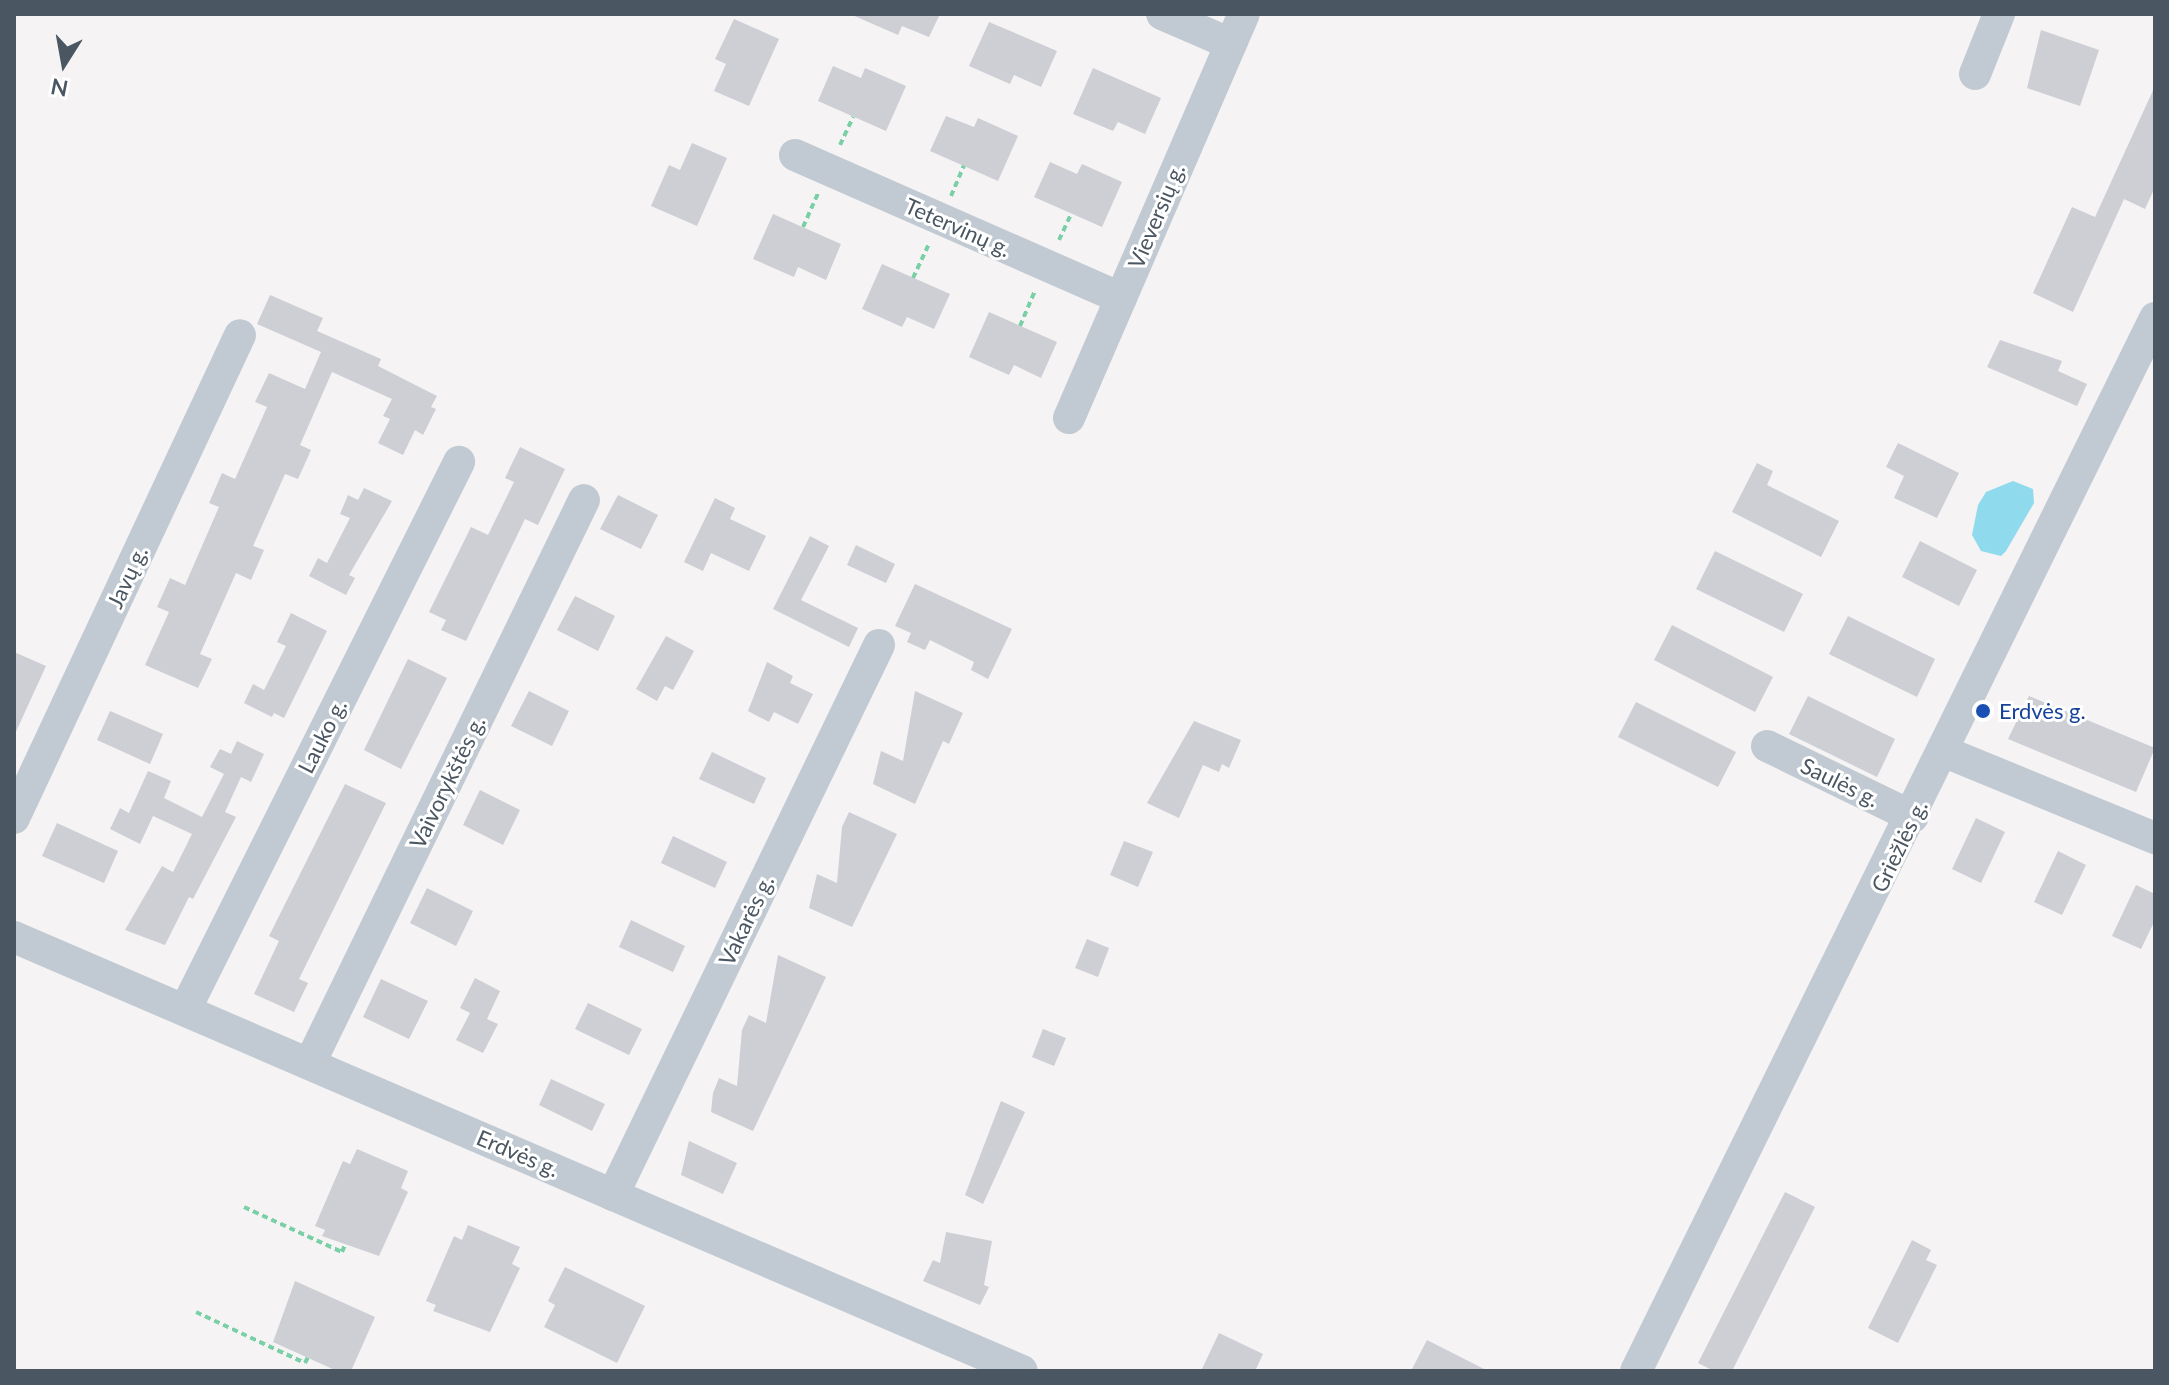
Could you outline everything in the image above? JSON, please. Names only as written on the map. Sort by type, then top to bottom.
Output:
[{"type":"street","points":[[1162,14],[1231,44]]},
{"type":"street","name":"Vieversių g.","points":[[1069,418],[1244,14]]},
{"type":"street","points":[[1975,74],[1999,14]]},
{"type":"street","name":"Tetervinų g.","points":[[795,155],[1121,298]]},
{"type":"street","name":"Griežlės g.","points":[[1636,1371],[1913,817],[2155,318]]},
{"type":"street","name":"Javų g.","points":[[14,818],[240,335]]},
{"type":"street","name":"Lauko g.","points":[[185,1010],[459,462]]},
{"type":"street","name":"Vaivorykštės g.","points":[[310,1063],[584,500]]},
{"type":"street","name":"Vakarės g.","points":[[613,1195],[879,645]]},
{"type":"street","name":"Saulės g.","points":[[1767,746],[1913,817]]},
{"type":"street","points":[[1945,752],[2155,838]]},
{"type":"street","name":"Erdvės g.","points":[[14,937],[1022,1371]]},
{"type":"path","points":[[244,1207],[342,1252],[345,1245]]},
{"type":"path","points":[[196,1312],[305,1363],[308,1357]]},
{"type":"water","points":[[2013,481],[2033,489],[2034,503],[2001,556],[1981,551],[1972,535],[1978,505],[1986,492]]},
{"type":"building","points":[[850,14],[940,14],[929,37],[902,26],[898,35]]},
{"type":"building","points":[[734,19],[779,39],[749,106],[714,91],[726,64],[715,59]]},
{"type":"building","points":[[989,22],[1057,51],[1041,87],[1014,75],[1010,84],[969,66]]},
{"type":"building","points":[[2041,30],[2099,50],[2080,106],[2027,88]]},
{"type":"building","points":[[833,66],[861,78],[865,68],[906,86],[886,131],[818,101]]},
{"type":"building","points":[[1093,68],[1161,98],[1145,134],[1118,122],[1113,131],[1073,114]]},
{"type":"building","points":[[2155,86],[2155,187],[2145,209],[2124,199],[2073,312],[2033,293],[2072,207],[2095,217]]},
{"type":"building","points":[[946,116],[974,127],[978,118],[1018,136],[998,181],[930,151]]},
{"type":"building","points":[[692,143],[727,158],[697,226],[651,206],[669,165],[680,170]]},
{"type":"building","points":[[1050,162],[1077,174],[1082,164],[1122,182],[1102,227],[1034,197]]},
{"type":"building","points":[[773,214],[841,244],[826,280],[798,267],[794,277],[753,259]]},
{"type":"building","points":[[882,264],[950,294],[934,329],[907,317],[902,327],[862,309]]},
{"type":"building","points":[[270,295],[323,318],[317,331],[381,359],[378,366],[437,396],[431,407],[436,409],[423,435],[415,430],[403,455],[378,443],[390,419],[383,416],[392,399],[332,372],[300,445],[311,450],[298,479],[285,474],[253,546],[264,550],[251,580],[236,573],[200,654],[212,659],[198,688],[145,665],[169,612],[157,607],[170,578],[185,585],[219,507],[209,503],[222,473],[235,479],[267,407],[255,402],[269,373],[305,389],[321,352],[257,324]]},
{"type":"building","points":[[989,312],[1057,342],[1041,378],[1014,365],[1009,375],[969,357]]},
{"type":"building","points":[[2000,340],[2062,361],[2058,371],[2087,384],[2077,406],[1987,367]]},
{"type":"building","points":[[1898,443],[1959,473],[1937,518],[1894,498],[1904,476],[1886,467]]},
{"type":"building","points":[[520,447],[565,469],[538,525],[525,519],[466,641],[441,630],[446,620],[429,612],[471,527],[488,535],[514,482],[505,478]]},
{"type":"building","points":[[1757,463],[1773,471],[1767,485],[1839,521],[1821,557],[1732,512]]},
{"type":"building","points":[[364,488],[392,501],[349,575],[355,578],[346,595],[309,576],[318,558],[327,563],[350,518],[340,514],[348,495],[358,500]]},
{"type":"building","points":[[618,495],[658,515],[641,549],[600,529]]},
{"type":"building","points":[[715,498],[735,508],[730,519],[766,536],[749,571],[711,553],[703,571],[684,562]]},
{"type":"building","points":[[810,536],[829,546],[801,600],[858,628],[849,647],[773,609]]},
{"type":"building","points":[[1920,541],[1977,570],[1959,606],[1902,577]]},
{"type":"building","points":[[856,545],[895,564],[886,583],[847,565]]},
{"type":"building","points":[[1715,551],[1803,594],[1784,632],[1696,589]]},
{"type":"building","points":[[915,584],[1012,629],[988,679],[971,670],[974,662],[930,640],[925,650],[907,642],[911,633],[895,626]]},
{"type":"building","points":[[575,596],[615,616],[598,651],[557,630]]},
{"type":"building","points":[[291,613],[327,631],[284,718],[274,713],[272,717],[244,703],[253,684],[264,690],[286,646],[277,642]]},
{"type":"building","points":[[1848,616],[1935,659],[1917,697],[1829,654]]},
{"type":"building","points":[[1672,625],[1773,677],[1755,712],[1654,660]]},
{"type":"building","points":[[666,636],[694,651],[673,690],[665,686],[657,701],[636,689]]},
{"type":"building","points":[[14,652],[46,666],[14,736]]},
{"type":"building","points":[[408,659],[447,678],[401,769],[364,750]]},
{"type":"building","points":[[767,662],[793,676],[790,683],[813,694],[798,724],[774,712],[769,722],[748,711]]},
{"type":"building","points":[[529,691],[569,711],[552,746],[511,726]]},
{"type":"building","points":[[915,691],[963,713],[949,744],[943,741],[915,804],[873,784],[881,751],[903,761]]},
{"type":"building","points":[[1808,696],[1895,739],[1877,777],[1789,734]]},
{"type":"building","points":[[2029,696],[2155,748],[2136,792],[2008,739]]},
{"type":"building","points":[[1636,702],[1736,752],[1718,787],[1618,737]]},
{"type":"building","points":[[110,711],[163,734],[150,764],[97,740]]},
{"type":"building","points":[[1194,721],[1241,740],[1229,768],[1222,764],[1219,772],[1203,765],[1179,818],[1147,803]]},
{"type":"building","points":[[237,741],[264,754],[251,782],[241,777],[225,812],[236,817],[193,899],[189,897],[165,945],[125,930],[162,866],[173,872],[192,834],[153,816],[140,844],[110,829],[120,808],[129,813],[148,771],[171,781],[164,798],[202,817],[224,774],[210,767],[220,749],[231,754]]},
{"type":"building","points":[[712,752],[766,778],[754,804],[699,779]]},
{"type":"building","points":[[345,784],[386,803],[299,979],[308,983],[294,1012],[254,994],[279,941],[269,936]]},
{"type":"building","points":[[480,790],[520,810],[503,845],[463,825]]},
{"type":"building","points":[[849,812],[897,834],[852,927],[809,908],[817,874],[837,883],[842,827]]},
{"type":"building","points":[[1976,818],[2005,832],[1981,883],[1952,869]]},
{"type":"building","points":[[57,823],[118,851],[104,883],[42,856]]},
{"type":"building","points":[[673,836],[727,862],[715,888],[661,863]]},
{"type":"building","points":[[1124,841],[1153,852],[1138,887],[1110,875]]},
{"type":"building","points":[[2058,851],[2086,865],[2062,915],[2034,902]]},
{"type":"building","points":[[2136,885],[2155,894],[2155,920],[2141,949],[2112,936]]},
{"type":"building","points":[[427,888],[473,911],[456,946],[410,923]]},
{"type":"building","points":[[631,920],[685,946],[673,972],[619,947]]},
{"type":"building","points":[[1087,939],[1109,948],[1098,977],[1075,968]]},
{"type":"building","points":[[778,955],[826,977],[753,1131],[711,1112],[713,1093],[719,1078],[737,1086],[742,1030],[749,1015],[766,1023]]},
{"type":"building","points":[[475,978],[500,991],[487,1019],[498,1024],[483,1053],[456,1040],[470,1013],[460,1008]]},
{"type":"building","points":[[381,979],[428,1001],[409,1039],[363,1017]]},
{"type":"building","points":[[588,1003],[642,1029],[629,1055],[575,1029]]},
{"type":"building","points":[[1043,1029],[1066,1038],[1054,1066],[1032,1057]]},
{"type":"building","points":[[551,1079],[605,1104],[592,1131],[539,1105]]},
{"type":"building","points":[[1001,1101],[1025,1112],[983,1204],[965,1195]]},
{"type":"building","points":[[689,1141],[737,1163],[723,1194],[681,1175]]},
{"type":"building","points":[[357,1149],[408,1171],[401,1188],[408,1192],[379,1256],[322,1236],[325,1230],[315,1226],[343,1161],[350,1164]]},
{"type":"building","points":[[1785,1192],[1815,1207],[1732,1371],[1714,1371],[1698,1363]]},
{"type":"building","points":[[468,1225],[520,1247],[512,1264],[520,1268],[490,1332],[433,1311],[436,1305],[426,1301],[454,1236],[462,1240]]},
{"type":"building","points":[[946,1232],[992,1241],[984,1285],[989,1287],[980,1305],[923,1281],[933,1260],[940,1263]]},
{"type":"building","points":[[1912,1240],[1931,1250],[1926,1260],[1937,1265],[1898,1343],[1868,1328]]},
{"type":"building","points":[[565,1267],[645,1306],[617,1363],[544,1327],[555,1305],[548,1301]]},
{"type":"building","points":[[295,1281],[375,1317],[351,1371],[337,1371],[273,1342]]},
{"type":"building","points":[[1219,1333],[1263,1354],[1255,1371],[1201,1371]]},
{"type":"building","points":[[1427,1340],[1488,1371],[1411,1371]]},
{"type":"place","name":"Erdvės g.","points":[[1983,711]]}]
